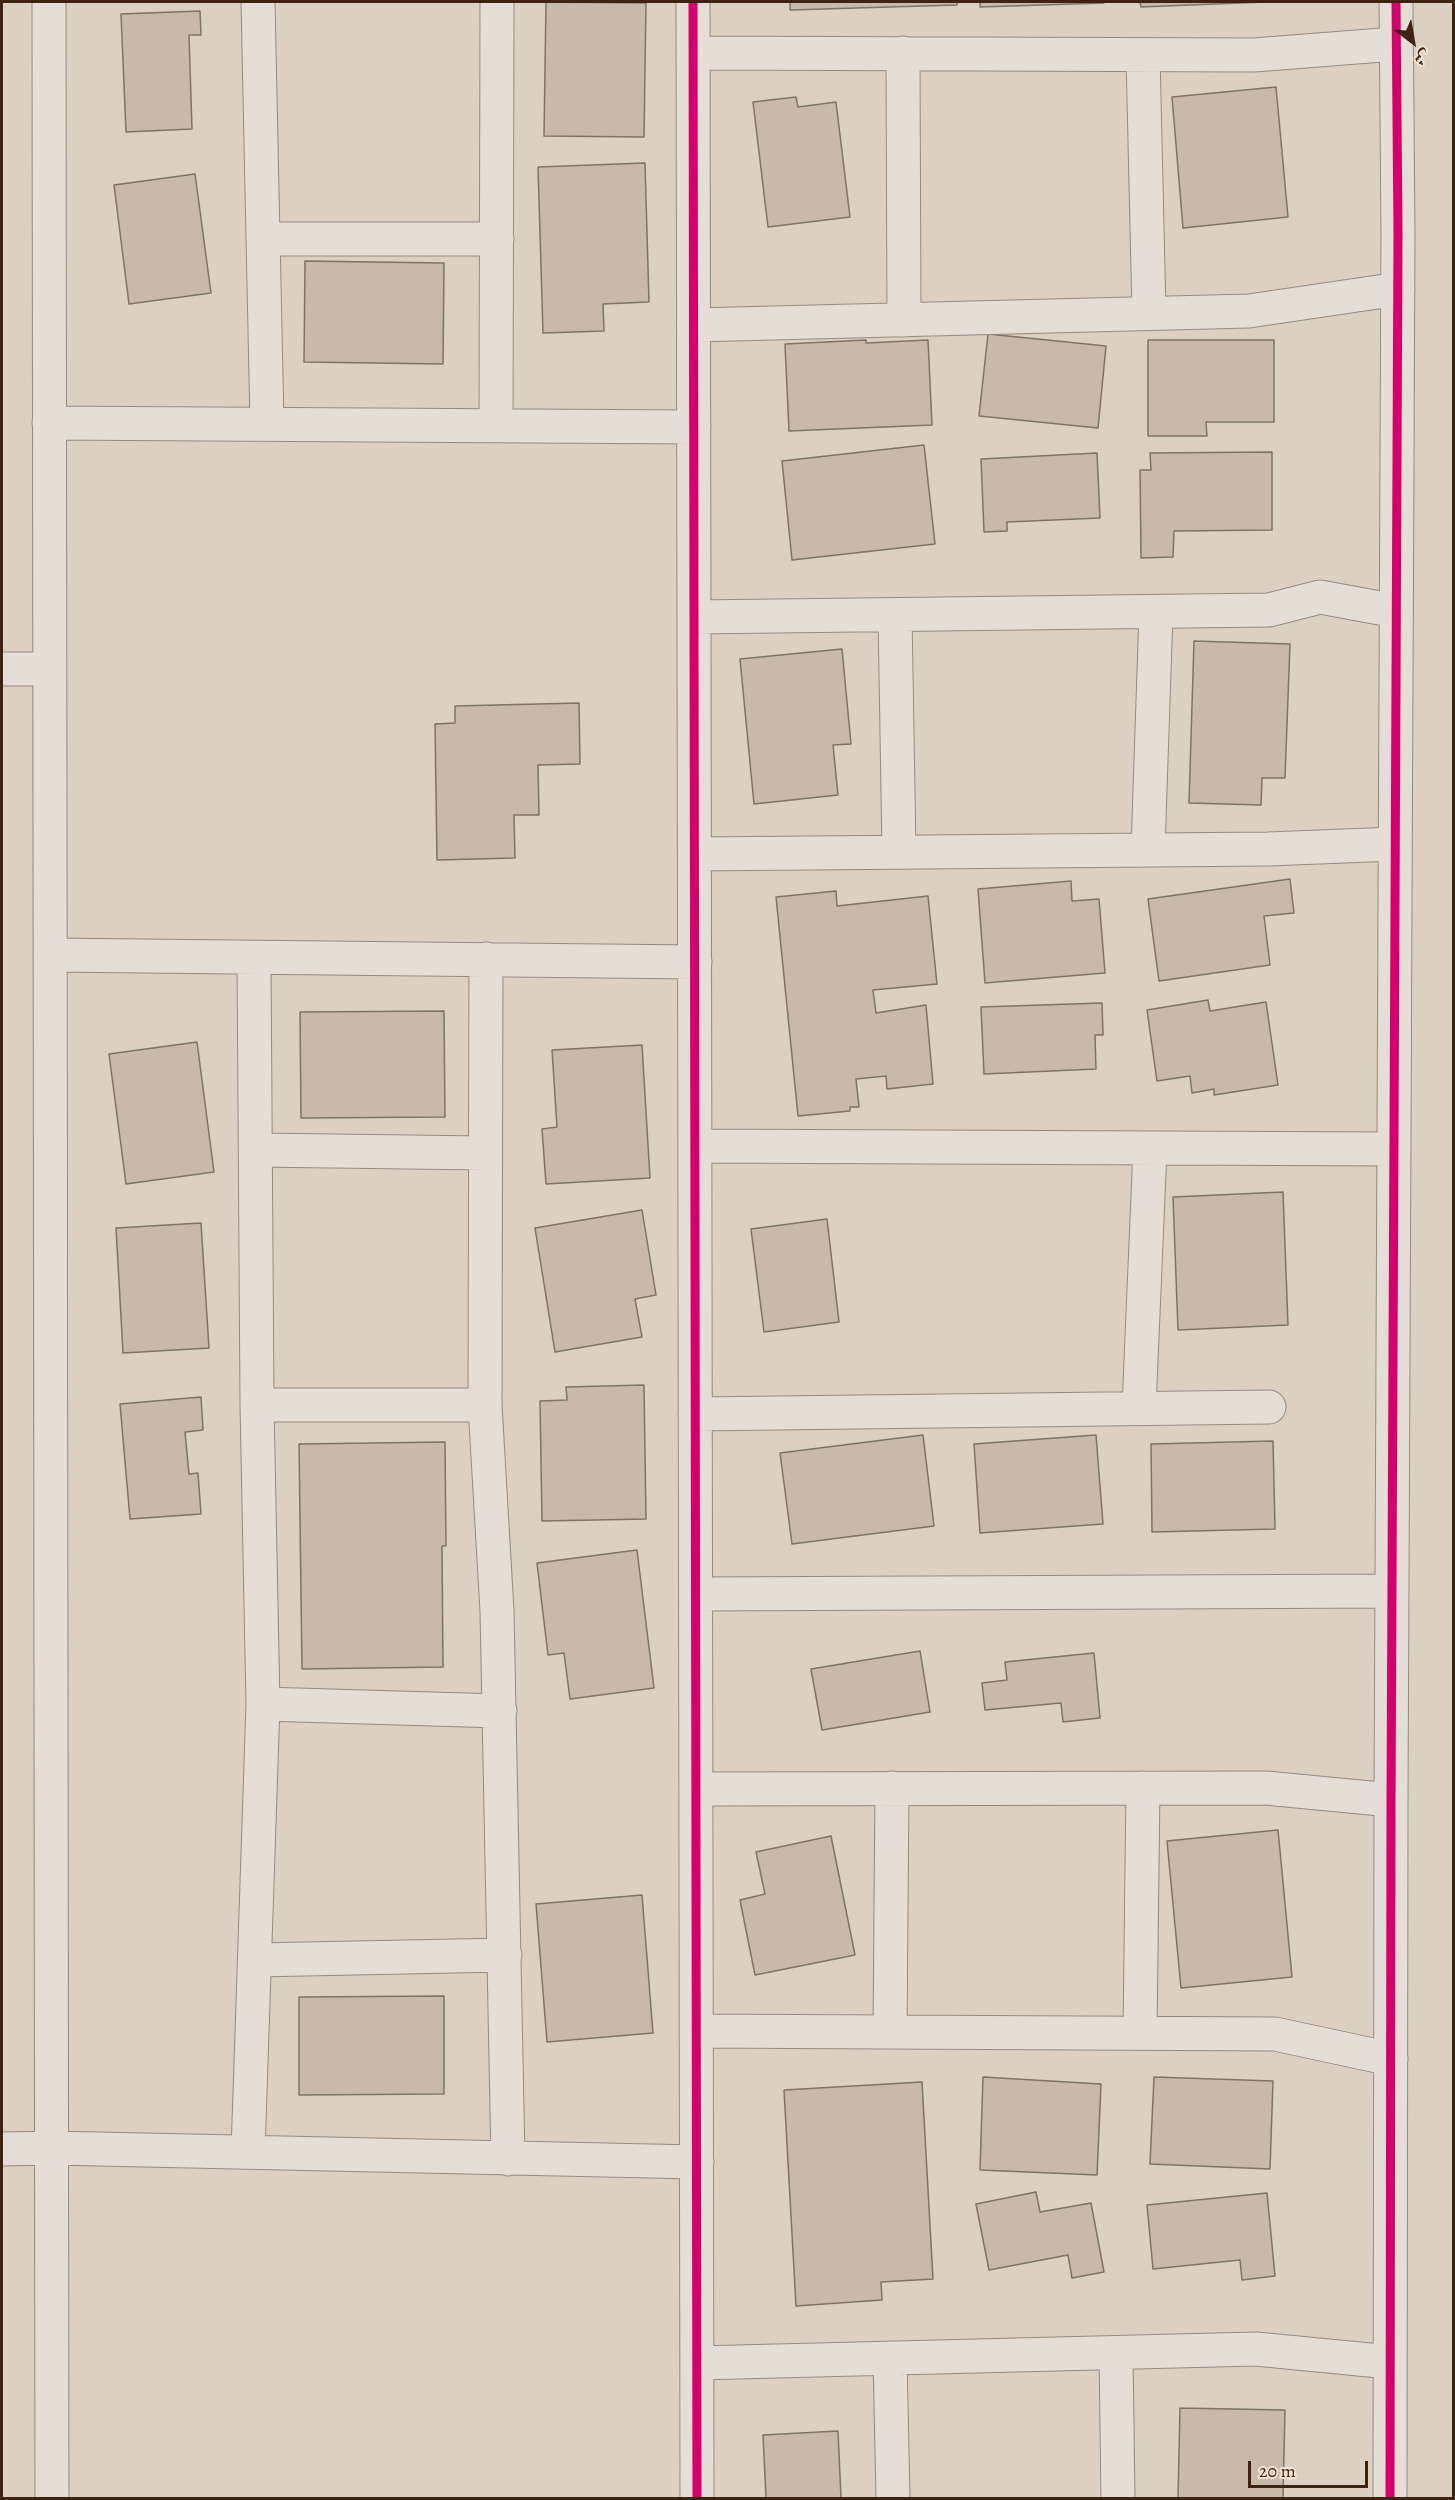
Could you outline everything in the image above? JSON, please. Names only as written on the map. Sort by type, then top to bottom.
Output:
[{"type":"street","points":[[49,2],[52,2499]]},
{"type":"street","points":[[258,2],[267,424]]},
{"type":"street","points":[[496,425],[498,2]]},
{"type":"street","points":[[693,2],[698,2499]]},
{"type":"street","points":[[1390,2499],[1398,289],[1396,2]]},
{"type":"street","points":[[693,53],[1254,55],[1395,44]]},
{"type":"street","points":[[903,53],[904,320]]},
{"type":"street","points":[[1143,55],[1149,313]]},
{"type":"street","points":[[263,239],[497,239]]},
{"type":"street","points":[[694,325],[1249,310],[1398,289]]},
{"type":"street","points":[[49,423],[694,427]]},
{"type":"street","points":[[694,617],[1269,610],[1320,597],[1396,612]]},
{"type":"street","points":[[1148,850],[1156,612]]},
{"type":"street","points":[[895,615],[899,852]]},
{"type":"street","points":[[2,669],[49,669]]},
{"type":"street","points":[[695,854],[1268,849],[1395,844]]},
{"type":"street","points":[[50,955],[695,962]]},
{"type":"street","points":[[248,2152],[263,1704],[257,1404],[254,958]]},
{"type":"street","points":[[486,959],[485,1405],[497,1611],[508,2158]]},
{"type":"street","points":[[695,1146],[1394,1149]]},
{"type":"street","points":[[1139,1408],[1150,1149]]},
{"type":"street","points":[[256,1150],[485,1153]]},
{"type":"street","points":[[257,1404],[485,1405]]},
{"type":"street","points":[[695,1414],[1269,1407]]},
{"type":"street","points":[[696,1594],[1392,1591]]},
{"type":"street","points":[[263,1704],[500,1711]]},
{"type":"street","points":[[890,2032],[892,1788]]},
{"type":"street","points":[[1140,2033],[1143,1788]]},
{"type":"street","points":[[696,1789],[1266,1788],[1391,1800]]},
{"type":"street","points":[[255,1960],[505,1955]]},
{"type":"street","points":[[697,2031],[1275,2034],[1391,2059]]},
{"type":"street","points":[[2,2149],[52,2148],[697,2162]]},
{"type":"street","points":[[697,2363],[1256,2349],[1390,2362]]},
{"type":"street","points":[[1116,2353],[1118,2499]]},
{"type":"street","points":[[890,2358],[893,2499]]},
{"type":"building","points":[[546,2],[646,3],[644,137],[544,136]]},
{"type":"building","points":[[790,2],[957,2],[957,5],[790,10]]},
{"type":"building","points":[[980,2],[1104,2],[1104,3],[980,7]]},
{"type":"building","points":[[1140,2],[1265,2],[1141,7]]},
{"type":"building","points":[[200,11],[201,35],[189,35],[192,129],[126,132],[121,14]]},
{"type":"building","points":[[1276,87],[1288,217],[1183,228],[1172,97]]},
{"type":"building","points":[[796,97],[798,107],[836,102],[850,217],[768,227],[753,102]]},
{"type":"building","points":[[645,163],[649,302],[603,304],[604,331],[543,333],[538,167]]},
{"type":"building","points":[[195,174],[211,293],[129,304],[114,185]]},
{"type":"building","points":[[305,261],[444,263],[443,364],[304,362]]},
{"type":"building","points":[[988,334],[1106,346],[1098,428],[979,416]]},
{"type":"building","points":[[866,340],[866,343],[928,340],[932,425],[789,431],[785,344]]},
{"type":"building","points":[[1148,340],[1274,340],[1274,422],[1206,422],[1207,436],[1148,436]]},
{"type":"building","points":[[924,445],[935,544],[792,560],[782,461]]},
{"type":"building","points":[[1272,452],[1272,530],[1174,531],[1173,557],[1141,558],[1140,470],[1151,470],[1150,453]]},
{"type":"building","points":[[1097,453],[1100,518],[1007,522],[1007,531],[984,532],[981,459]]},
{"type":"building","points":[[1194,641],[1290,644],[1285,778],[1262,778],[1261,805],[1189,803]]},
{"type":"building","points":[[842,649],[851,744],[833,745],[838,795],[754,804],[740,659]]},
{"type":"building","points":[[579,703],[580,764],[538,765],[539,815],[514,815],[515,858],[437,860],[435,724],[455,723],[455,706]]},
{"type":"building","points":[[1290,879],[1294,913],[1264,916],[1270,965],[1159,981],[1148,899]]},
{"type":"building","points":[[1071,881],[1072,901],[1099,899],[1105,973],[985,983],[978,889]]},
{"type":"building","points":[[836,891],[837,906],[928,896],[937,984],[873,990],[876,1013],[926,1005],[933,1084],[887,1089],[886,1076],[856,1079],[859,1107],[850,1107],[850,1111],[798,1116],[776,897]]},
{"type":"building","points":[[1208,1000],[1210,1011],[1266,1002],[1278,1085],[1214,1095],[1214,1089],[1192,1093],[1190,1076],[1157,1081],[1147,1010]]},
{"type":"building","points":[[1102,1003],[1103,1035],[1095,1035],[1096,1069],[984,1074],[981,1007]]},
{"type":"building","points":[[444,1011],[445,1117],[301,1118],[300,1012]]},
{"type":"building","points":[[197,1042],[214,1172],[126,1184],[109,1054]]},
{"type":"building","points":[[642,1045],[650,1178],[546,1184],[542,1129],[557,1127],[552,1050]]},
{"type":"building","points":[[1283,1192],[1288,1325],[1178,1330],[1173,1197]]},
{"type":"building","points":[[642,1210],[656,1295],[635,1299],[642,1337],[555,1352],[535,1228]]},
{"type":"building","points":[[827,1219],[839,1322],[764,1332],[751,1229]]},
{"type":"building","points":[[201,1223],[209,1348],[123,1353],[116,1228]]},
{"type":"building","points":[[644,1385],[646,1519],[542,1521],[540,1401],[567,1400],[566,1387]]},
{"type":"building","points":[[201,1397],[203,1430],[185,1432],[189,1474],[198,1473],[201,1514],[130,1519],[120,1404]]},
{"type":"building","points":[[923,1435],[934,1526],[792,1544],[780,1453]]},
{"type":"building","points":[[1096,1435],[1103,1524],[980,1533],[974,1444]]},
{"type":"building","points":[[1273,1441],[1275,1529],[1152,1532],[1151,1444]]},
{"type":"building","points":[[445,1442],[446,1546],[442,1546],[443,1667],[302,1669],[299,1444]]},
{"type":"building","points":[[637,1550],[654,1688],[570,1699],[564,1653],[548,1655],[537,1563]]},
{"type":"building","points":[[920,1651],[930,1712],[822,1730],[811,1669]]},
{"type":"building","points":[[1094,1653],[1100,1718],[1063,1722],[1061,1703],[985,1710],[982,1683],[1007,1680],[1005,1662]]},
{"type":"building","points":[[1278,1830],[1292,1977],[1181,1988],[1167,1841]]},
{"type":"building","points":[[831,1836],[855,1955],[755,1975],[740,1900],[765,1894],[756,1852]]},
{"type":"building","points":[[642,1895],[653,2033],[547,2042],[536,1904]]},
{"type":"building","points":[[444,1996],[444,2094],[299,2095],[299,1997]]},
{"type":"building","points":[[983,2077],[1101,2084],[1097,2175],[980,2170]]},
{"type":"building","points":[[1154,2077],[1273,2081],[1270,2169],[1150,2164]]},
{"type":"building","points":[[922,2082],[933,2279],[881,2282],[882,2300],[796,2306],[784,2090]]},
{"type":"building","points":[[1036,2192],[1040,2212],[1091,2203],[1104,2272],[1072,2278],[1068,2255],[989,2270],[976,2204]]},
{"type":"building","points":[[1267,2193],[1275,2276],[1242,2280],[1240,2260],[1153,2269],[1147,2205]]},
{"type":"building","points":[[1180,2408],[1285,2410],[1283,2498],[1178,2498]]},
{"type":"building","points":[[838,2431],[841,2498],[766,2498],[763,2435]]},
{"type":"cycle path","points":[[693,2],[697,2498]]},
{"type":"cycle path","points":[[1390,2498],[1398,233],[1396,2]]}]
